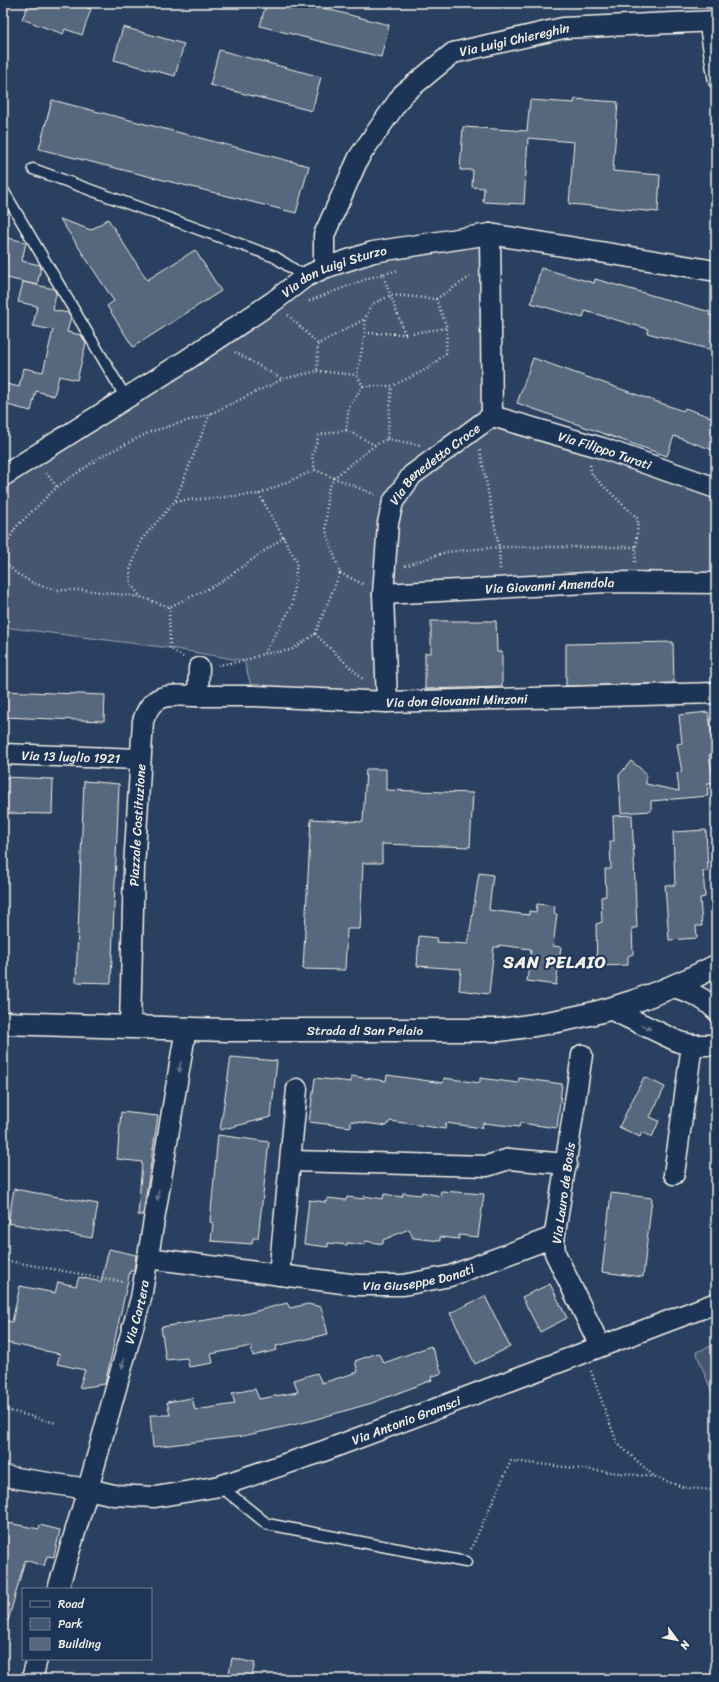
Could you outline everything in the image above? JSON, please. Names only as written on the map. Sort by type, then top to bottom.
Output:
[{"type":"main road","name":"Strada di San Pelaio","points":[[3,1023],[186,1028],[433,1031],[499,1030],[535,1026],[612,1010],[673,987],[716,966]]},
{"type":"street","name":"Via Luigi Chiereghin","points":[[324,268],[324,235],[359,157],[403,94],[453,53],[563,28],[710,21]]},
{"type":"street","name":"Via don Luigi Sturzo","points":[[3,476],[215,341],[281,308],[305,278],[324,268],[373,252],[490,234],[716,271]]},
{"type":"street","name":"Via Benedetto Croce","points":[[386,702],[384,594],[388,523],[393,502],[412,475],[492,416],[490,234]]},
{"type":"street","name":"Via Filippo Turati","points":[[492,416],[586,443],[716,488]]},
{"type":"street","name":"Via Giovanni Amendola","points":[[384,594],[633,582],[716,583]]},
{"type":"street","points":[[198,696],[199,668]]},
{"type":"street","name":"Via don Giovanni Minzoni","points":[[198,696],[254,696],[386,702],[716,693]]},
{"type":"street","name":"Piazzale Costituzione","points":[[130,1026],[134,868],[139,759],[143,721],[146,710],[153,701],[167,696],[198,696]]},
{"type":"street","name":"Via 13 luglio 1921","points":[[3,754],[139,759]]},
{"type":"street","points":[[673,987],[691,992],[708,1001],[716,1010]]},
{"type":"street","points":[[612,1010],[665,1037],[692,1045],[716,1044]]},
{"type":"street","name":"Via Cartera","points":[[58,1588],[88,1490],[143,1286],[186,1028]]},
{"type":"street","points":[[674,1174],[692,1045]]},
{"type":"street","name":"Via Lauro de Bosis","points":[[582,1055],[567,1164],[554,1240],[555,1253],[592,1349]]},
{"type":"street","points":[[279,1275],[297,1089]]},
{"type":"street","points":[[291,1160],[487,1166],[509,1158],[567,1164]]},
{"type":"street","name":"Via Giuseppe Donati","points":[[148,1258],[358,1285],[403,1285],[450,1276],[548,1239],[554,1240]]},
{"type":"street","name":"Via Antonio Gramsci","points":[[3,1476],[88,1490],[114,1496],[155,1497],[220,1486],[321,1452],[716,1303]]},
{"type":"street","points":[[32,1679],[37,1660]]},
{"type":"lane","points":[[710,21],[714,82],[716,82]]},
{"type":"lane","points":[[33,169],[275,257],[305,278]]},
{"type":"lane","points":[[3,190],[126,398]]},
{"type":"lane","points":[[220,1486],[267,1524],[466,1562]]},
{"type":"path","points":[[373,252],[392,295],[404,334]]},
{"type":"path","points":[[363,386],[357,375],[365,334],[365,319],[372,304],[392,295],[436,299],[490,264]]},
{"type":"path","points":[[303,304],[329,292],[382,274],[405,268]]},
{"type":"path","points":[[363,386],[392,386],[429,368],[446,353],[447,328],[436,299]]},
{"type":"path","points":[[281,308],[292,311]]},
{"type":"path","points":[[281,308],[283,319]]},
{"type":"path","points":[[281,308],[318,344],[317,371]]},
{"type":"path","points":[[318,344],[365,319]]},
{"type":"path","points":[[365,334],[404,334],[447,328]]},
{"type":"path","points":[[215,341],[283,379]]},
{"type":"path","points":[[3,550],[16,527],[57,487],[102,456],[150,432],[210,414],[283,379],[317,371],[357,375]]},
{"type":"path","points":[[346,430],[349,407],[363,386]]},
{"type":"path","points":[[387,438],[392,386]]},
{"type":"path","points":[[141,597],[131,585],[130,570],[142,539],[175,501],[210,414]]},
{"type":"path","points":[[476,427],[499,547],[500,588]]},
{"type":"path","points":[[315,470],[312,456],[319,434],[346,430],[375,445]]},
{"type":"path","points":[[169,607],[170,648],[199,668],[244,661],[264,654],[291,650],[315,634],[340,573],[326,531],[327,492],[335,477],[375,445],[387,438],[445,450]]},
{"type":"path","points":[[586,443],[592,475],[638,519],[633,582]]},
{"type":"path","points":[[175,501],[259,494],[315,470],[393,502]]},
{"type":"path","points":[[259,494],[297,562],[292,606],[264,654]]},
{"type":"path","points":[[3,560],[16,573],[33,583],[55,590],[84,590],[141,597],[169,607],[218,584],[284,537]]},
{"type":"path","points":[[385,573],[446,552],[499,547],[636,547]]},
{"type":"path","points":[[315,634],[386,702]]},
{"type":"path","points":[[3,1260],[143,1286]]},
{"type":"path","points":[[592,1349],[617,1443],[655,1477]]},
{"type":"path","points":[[3,1408],[56,1423]]},
{"type":"path","points":[[466,1562],[511,1461],[655,1477],[686,1488],[716,1490]]},
{"type":"green space","points":[[490,234],[492,416],[716,488],[716,583],[387,594],[387,702],[254,696],[244,661],[170,648],[3,627],[3,475],[305,277]]},
{"type":"green space","points":[[716,1344],[716,1403],[696,1352]]},
{"type":"building","points":[[29,3],[75,3],[91,9],[82,35],[65,29],[63,34],[22,19]]},
{"type":"building","points":[[266,3],[303,3],[389,25],[381,57],[260,26]]},
{"type":"building","points":[[123,27],[184,44],[175,76],[114,60]]},
{"type":"building","points":[[219,50],[321,77],[312,111],[210,85]]},
{"type":"building","points":[[575,99],[618,102],[613,171],[660,175],[658,212],[569,204],[574,142],[528,138],[524,204],[483,202],[484,188],[472,187],[473,170],[460,170],[463,127],[527,131],[530,100],[574,103]]},
{"type":"building","points":[[52,100],[309,166],[296,213],[39,149]]},
{"type":"building","points":[[60,219],[91,230],[108,219],[147,280],[195,250],[221,291],[133,347],[107,306],[114,301]]},
{"type":"building","points":[[3,237],[26,242],[22,261],[40,265],[41,267],[37,285],[3,277],[7,258],[3,257]]},
{"type":"building","points":[[541,268],[594,283],[595,279],[710,312],[709,315],[716,317],[716,351],[647,333],[648,329],[585,311],[583,318],[531,303]]},
{"type":"building","points":[[23,282],[54,289],[56,293],[53,310],[68,313],[71,317],[67,332],[81,335],[86,343],[77,380],[59,376],[54,396],[36,391],[31,411],[3,404],[3,383],[19,387],[23,368],[43,372],[53,330],[33,326],[37,306],[18,302]]},
{"type":"building","points":[[533,358],[683,411],[685,408],[716,419],[716,451],[674,436],[667,456],[517,403]]},
{"type":"building","points":[[431,621],[496,621],[497,652],[502,652],[502,687],[425,689],[425,653],[431,653]]},
{"type":"building","points":[[673,642],[674,683],[566,686],[566,644]]},
{"type":"building","points":[[3,691],[105,695],[104,721],[3,717]]},
{"type":"building","points":[[708,712],[716,754],[709,755],[714,783],[707,783],[708,796],[651,801],[651,811],[621,813],[619,775],[631,761],[646,773],[646,784],[679,791],[677,773],[682,772],[677,744],[682,743],[679,715]]},
{"type":"building","points":[[366,769],[386,769],[386,790],[473,793],[470,847],[382,844],[382,863],[363,863],[360,929],[347,929],[345,970],[303,969],[311,819],[363,822]]},
{"type":"building","points":[[3,777],[53,779],[52,814],[3,813]]},
{"type":"building","points":[[84,781],[119,784],[111,983],[76,982]]},
{"type":"building","points":[[632,815],[637,928],[632,928],[633,954],[628,956],[628,965],[597,966],[596,924],[602,922],[601,897],[606,896],[605,869],[611,869],[610,841],[614,841],[613,816]]},
{"type":"building","points":[[706,830],[708,871],[703,871],[705,897],[700,898],[702,926],[696,926],[697,938],[669,940],[665,885],[675,885],[673,832]]},
{"type":"building","points":[[479,873],[493,875],[489,910],[529,915],[529,911],[536,912],[537,904],[555,906],[554,914],[557,914],[553,946],[561,947],[556,985],[527,981],[531,949],[499,945],[499,947],[494,947],[489,994],[459,990],[461,969],[417,966],[419,936],[437,938],[436,942],[468,944]]},
{"type":"building","points":[[231,1057],[277,1061],[271,1117],[220,1130]]},
{"type":"building","points":[[387,1075],[443,1083],[444,1078],[480,1083],[480,1078],[518,1083],[519,1078],[562,1084],[557,1128],[520,1123],[519,1127],[483,1123],[482,1128],[446,1123],[445,1129],[390,1121],[387,1126],[351,1121],[351,1127],[309,1122],[315,1078],[351,1082],[351,1076],[386,1081]]},
{"type":"building","points":[[644,1077],[665,1087],[650,1117],[659,1121],[652,1137],[642,1132],[640,1137],[619,1127]]},
{"type":"building","points":[[121,1112],[158,1116],[143,1215],[138,1215],[142,1162],[117,1159]]},
{"type":"building","points":[[218,1135],[269,1142],[258,1238],[253,1238],[252,1244],[211,1241],[213,1223],[210,1222]]},
{"type":"building","points":[[14,1189],[98,1204],[92,1238],[8,1223]]},
{"type":"building","points":[[441,1191],[484,1194],[478,1237],[459,1235],[459,1239],[440,1237],[440,1241],[413,1238],[409,1229],[383,1240],[383,1244],[365,1241],[365,1245],[328,1243],[328,1247],[304,1244],[309,1200],[326,1202],[327,1198],[346,1200],[347,1197],[364,1199],[364,1196],[383,1199],[384,1194],[402,1197],[403,1193],[421,1195],[422,1192],[440,1196]]},
{"type":"building","points":[[611,1193],[652,1198],[643,1277],[602,1272]]},
{"type":"building","points":[[109,1249],[136,1255],[134,1271],[130,1271],[105,1384],[79,1388],[85,1370],[57,1364],[60,1354],[3,1342],[3,1320],[12,1322],[20,1286],[55,1293],[58,1282],[76,1286],[79,1277],[101,1282]]},
{"type":"building","points":[[550,1284],[567,1318],[540,1332],[522,1297]]},
{"type":"building","points":[[485,1296],[510,1347],[475,1364],[450,1313]]},
{"type":"building","points":[[287,1303],[290,1308],[308,1304],[321,1307],[328,1334],[276,1346],[277,1350],[253,1356],[251,1346],[211,1354],[213,1363],[189,1367],[187,1358],[166,1360],[161,1327],[245,1314]]},
{"type":"building","points":[[431,1346],[442,1373],[431,1377],[432,1380],[372,1403],[306,1422],[243,1436],[153,1447],[150,1415],[170,1415],[167,1402],[192,1398],[195,1410],[235,1404],[232,1393],[255,1389],[259,1399],[298,1392],[294,1380],[317,1373],[322,1383],[358,1372],[355,1361],[378,1353],[384,1363]]},
{"type":"building","points":[[3,1522],[39,1529],[40,1525],[60,1530],[54,1557],[47,1556],[44,1566],[25,1560],[8,1621],[3,1621]]},
{"type":"building","points":[[232,1658],[255,1663],[251,1679],[228,1679]]},
{"type":"district","name":"SAN PELAIO","points":[[555,962]]}]
